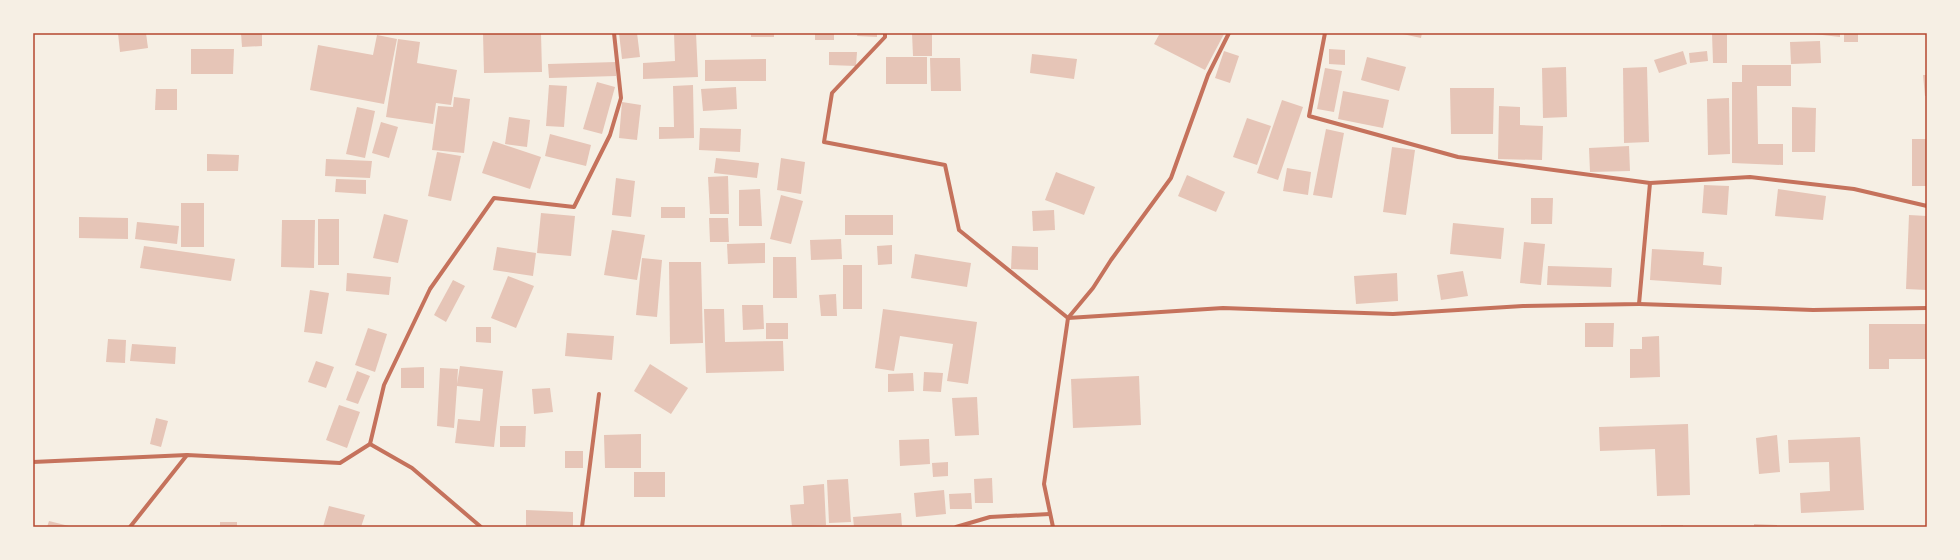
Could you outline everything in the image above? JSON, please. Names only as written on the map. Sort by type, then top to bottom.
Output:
[{"type":"street","points":[[33,462],[187,455],[340,463],[370,444],[384,385],[430,288],[494,198],[574,207],[610,135],[621,98],[614,33]]},
{"type":"street","points":[[885,33],[885,37],[832,93],[824,142],[945,165],[960,230],[1068,318],[1223,308],[1393,314],[1523,306],[1639,304],[1813,310],[1927,308]]},
{"type":"street","points":[[1053,527],[1044,484],[1068,318],[1093,288],[1111,260],[1171,178],[1208,75],[1228,33]]},
{"type":"street","points":[[1325,33],[1309,116],[1458,157],[1650,183],[1750,178],[1854,189],[1927,206]]},
{"type":"street","points":[[1639,304],[1650,183]]},
{"type":"street","points":[[582,527],[599,394]]},
{"type":"street","points":[[370,444],[412,468],[481,527]]},
{"type":"street","points":[[130,527],[187,455]]},
{"type":"street","points":[[956,527],[990,517],[1050,514]]},
{"type":"building","points":[[118,33],[146,33],[148,48],[120,52]]},
{"type":"building","points":[[241,33],[262,33],[262,46],[242,47]]},
{"type":"building","points":[[483,33],[541,33],[542,72],[484,73]]},
{"type":"building","points":[[619,33],[637,33],[640,57],[622,59]]},
{"type":"building","points":[[674,33],[696,33],[698,77],[643,79],[643,63],[675,61]]},
{"type":"building","points":[[751,33],[774,33],[774,37],[751,37]]},
{"type":"building","points":[[815,33],[834,33],[834,40],[815,40]]},
{"type":"building","points":[[858,33],[877,33],[877,37],[857,36]]},
{"type":"building","points":[[912,33],[932,33],[932,56],[913,56]]},
{"type":"building","points":[[1160,33],[1224,34],[1205,70],[1154,44]]},
{"type":"building","points":[[1398,33],[1422,33],[1421,38]]},
{"type":"building","points":[[1712,33],[1727,33],[1727,63],[1713,63]]},
{"type":"building","points":[[1805,33],[1840,33],[1840,37]]},
{"type":"building","points":[[1844,33],[1858,33],[1858,42],[1844,42]]},
{"type":"building","points":[[377,35],[397,39],[384,104],[310,90],[318,45],[373,55]]},
{"type":"building","points":[[398,39],[420,42],[417,63],[457,70],[451,105],[436,103],[433,124],[386,117]]},
{"type":"building","points":[[1820,41],[1821,63],[1791,64],[1790,42]]},
{"type":"building","points":[[191,49],[234,49],[233,74],[191,74]]},
{"type":"building","points":[[1329,49],[1345,50],[1345,65],[1329,64]]},
{"type":"building","points":[[1224,51],[1239,56],[1230,83],[1215,78]]},
{"type":"building","points":[[1683,51],[1687,64],[1659,73],[1654,60]]},
{"type":"building","points":[[1707,51],[1708,61],[1690,63],[1689,53]]},
{"type":"building","points":[[829,52],[857,52],[856,66],[829,65]]},
{"type":"building","points":[[1032,54],[1077,59],[1074,79],[1030,73]]},
{"type":"building","points":[[886,57],[927,57],[927,84],[886,84]]},
{"type":"building","points":[[1367,57],[1406,67],[1399,91],[1361,80]]},
{"type":"building","points":[[930,58],[960,58],[961,91],[931,91]]},
{"type":"building","points":[[766,59],[766,81],[705,81],[705,60]]},
{"type":"building","points":[[616,62],[616,76],[549,78],[548,64]]},
{"type":"building","points":[[1742,65],[1791,65],[1791,86],[1757,86],[1758,144],[1783,144],[1783,165],[1732,163],[1732,82],[1742,82]]},
{"type":"building","points":[[1566,67],[1567,117],[1543,118],[1542,68]]},
{"type":"building","points":[[1647,67],[1649,142],[1624,143],[1623,68]]},
{"type":"building","points":[[1325,68],[1342,71],[1334,112],[1317,109]]},
{"type":"building","points":[[1923,75],[1927,75],[1927,96],[1925,96]]},
{"type":"building","points":[[597,82],[615,87],[602,134],[583,129]]},
{"type":"building","points":[[549,85],[567,86],[564,127],[546,126]]},
{"type":"building","points":[[693,85],[694,138],[659,139],[659,127],[674,127],[673,86]]},
{"type":"building","points":[[736,87],[737,109],[703,111],[701,89]]},
{"type":"building","points":[[1450,88],[1494,88],[1493,134],[1451,134]]},
{"type":"building","points":[[156,89],[177,89],[177,110],[155,110]]},
{"type":"building","points":[[1343,91],[1389,100],[1383,128],[1338,119]]},
{"type":"building","points":[[454,97],[470,99],[464,153],[432,150],[438,106],[453,107]]},
{"type":"building","points":[[1729,98],[1730,154],[1708,155],[1707,99]]},
{"type":"building","points":[[1282,100],[1303,107],[1278,180],[1257,173]]},
{"type":"building","points":[[622,102],[641,105],[637,140],[619,138]]},
{"type":"building","points":[[1499,106],[1520,107],[1520,125],[1543,126],[1542,160],[1498,159]]},
{"type":"building","points":[[357,107],[375,111],[365,158],[346,154]]},
{"type":"building","points":[[1792,107],[1816,108],[1815,152],[1792,152]]},
{"type":"building","points":[[509,117],[530,120],[527,147],[505,144]]},
{"type":"building","points":[[1247,118],[1271,126],[1257,165],[1233,157]]},
{"type":"building","points":[[381,122],[398,127],[389,158],[372,153]]},
{"type":"building","points":[[700,128],[741,129],[740,152],[699,150]]},
{"type":"building","points":[[1326,129],[1344,133],[1332,198],[1313,195]]},
{"type":"building","points":[[550,134],[591,145],[586,166],[545,156]]},
{"type":"building","points":[[1912,139],[1927,139],[1927,186],[1912,186]]},
{"type":"building","points":[[493,141],[541,157],[530,189],[482,173]]},
{"type":"building","points":[[1629,146],[1630,171],[1590,172],[1589,148]]},
{"type":"building","points":[[1392,147],[1415,150],[1406,215],[1383,212]]},
{"type":"building","points":[[437,152],[461,156],[451,201],[428,196]]},
{"type":"building","points":[[207,154],[239,155],[238,171],[207,171]]},
{"type":"building","points":[[716,158],[759,163],[757,178],[714,173]]},
{"type":"building","points":[[781,158],[805,162],[801,194],[777,190]]},
{"type":"building","points":[[326,159],[372,161],[370,178],[325,176]]},
{"type":"building","points":[[1287,168],[1311,172],[1308,195],[1283,191]]},
{"type":"building","points":[[1056,172],[1095,187],[1084,215],[1045,200]]},
{"type":"building","points":[[1187,175],[1225,192],[1216,212],[1178,196]]},
{"type":"building","points":[[728,176],[729,214],[710,214],[708,177]]},
{"type":"building","points":[[616,178],[635,181],[631,217],[612,215]]},
{"type":"building","points":[[336,179],[366,180],[366,194],[335,192]]},
{"type":"building","points":[[1704,185],[1729,186],[1727,215],[1702,213]]},
{"type":"building","points":[[760,189],[762,226],[739,226],[739,190]]},
{"type":"building","points":[[1778,189],[1826,196],[1823,220],[1775,216]]},
{"type":"building","points":[[781,195],[803,201],[791,244],[770,239]]},
{"type":"building","points":[[1531,198],[1553,198],[1552,224],[1531,224]]},
{"type":"building","points":[[181,203],[204,203],[204,247],[181,247]]},
{"type":"building","points":[[661,207],[685,207],[685,218],[661,218]]},
{"type":"building","points":[[1054,210],[1055,230],[1033,231],[1032,211]]},
{"type":"building","points":[[541,213],[575,216],[571,256],[537,253]]},
{"type":"building","points":[[384,214],[408,220],[398,263],[373,258]]},
{"type":"building","points":[[845,215],[893,215],[893,235],[845,235]]},
{"type":"building","points":[[1909,215],[1927,216],[1927,290],[1906,289]]},
{"type":"building","points":[[79,217],[128,218],[128,239],[79,238]]},
{"type":"building","points":[[709,218],[728,218],[729,242],[710,242]]},
{"type":"building","points":[[318,219],[339,219],[339,265],[318,265]]},
{"type":"building","points":[[282,220],[315,220],[314,268],[281,267]]},
{"type":"building","points":[[137,222],[179,226],[177,244],[135,239]]},
{"type":"building","points":[[1453,223],[1504,228],[1501,259],[1450,254]]},
{"type":"building","points":[[612,230],[645,235],[637,280],[604,275]]},
{"type":"building","points":[[841,239],[842,259],[811,260],[810,240]]},
{"type":"building","points":[[1524,242],[1545,244],[1541,285],[1520,283]]},
{"type":"building","points":[[765,243],[765,263],[728,264],[727,244]]},
{"type":"building","points":[[892,245],[892,264],[878,265],[877,246]]},
{"type":"building","points":[[144,246],[235,259],[231,281],[140,268]]},
{"type":"building","points":[[1012,246],[1038,247],[1038,270],[1011,269]]},
{"type":"building","points":[[497,247],[536,253],[533,276],[493,270]]},
{"type":"building","points":[[1652,249],[1704,252],[1703,265],[1722,267],[1721,285],[1650,280]]},
{"type":"building","points":[[915,254],[971,263],[967,287],[911,278]]},
{"type":"building","points":[[773,257],[796,257],[797,298],[773,298]]},
{"type":"building","points":[[642,258],[662,260],[657,317],[636,315]]},
{"type":"building","points":[[669,262],[701,262],[703,343],[670,344]]},
{"type":"building","points":[[843,265],[862,265],[862,309],[843,309]]},
{"type":"building","points":[[1548,266],[1612,268],[1611,287],[1547,285]]},
{"type":"building","points":[[1463,271],[1468,296],[1441,300],[1437,275]]},
{"type":"building","points":[[347,273],[391,277],[389,295],[346,291]]},
{"type":"building","points":[[1397,273],[1398,301],[1356,304],[1354,276]]},
{"type":"building","points":[[508,276],[534,286],[516,328],[491,318]]},
{"type":"building","points":[[453,280],[465,286],[446,322],[434,315]]},
{"type":"building","points":[[310,290],[329,293],[322,334],[304,332]]},
{"type":"building","points":[[836,294],[837,316],[821,316],[819,295]]},
{"type":"building","points":[[742,305],[763,305],[764,329],[743,330]]},
{"type":"building","points":[[704,309],[724,309],[725,342],[783,341],[784,371],[706,373]]},
{"type":"building","points":[[883,309],[977,322],[968,384],[947,381],[953,344],[900,336],[894,371],[875,368]]},
{"type":"building","points":[[766,323],[788,323],[788,339],[766,339]]},
{"type":"building","points":[[1585,323],[1614,323],[1613,347],[1585,347]]},
{"type":"building","points":[[1869,324],[1927,324],[1927,359],[1889,359],[1889,369],[1869,369]]},
{"type":"building","points":[[476,327],[491,327],[491,343],[476,342]]},
{"type":"building","points":[[368,328],[387,334],[375,372],[355,365]]},
{"type":"building","points":[[567,333],[614,336],[612,360],[565,356]]},
{"type":"building","points":[[1659,336],[1660,377],[1630,378],[1630,349],[1642,349],[1642,337]]},
{"type":"building","points":[[108,339],[126,340],[125,363],[106,362]]},
{"type":"building","points":[[132,344],[176,347],[175,364],[130,361]]},
{"type":"building","points":[[316,361],[334,367],[326,388],[308,382]]},
{"type":"building","points":[[650,364],[688,388],[671,414],[634,391]]},
{"type":"building","points":[[460,366],[503,371],[494,447],[455,443],[458,419],[480,421],[483,389],[457,386],[454,428],[437,426],[440,368],[458,369],[457,384]]},
{"type":"building","points":[[424,367],[424,388],[401,388],[401,368]]},
{"type":"building","points":[[357,371],[370,376],[358,404],[346,400]]},
{"type":"building","points":[[924,372],[943,373],[941,392],[923,391]]},
{"type":"building","points":[[913,373],[914,391],[888,392],[888,374]]},
{"type":"building","points":[[1139,376],[1141,425],[1073,428],[1071,379]]},
{"type":"building","points":[[550,388],[553,412],[534,414],[532,389]]},
{"type":"building","points":[[977,397],[979,435],[955,436],[952,398]]},
{"type":"building","points":[[339,405],[360,412],[347,448],[326,440]]},
{"type":"building","points":[[156,418],[168,421],[161,447],[150,444]]},
{"type":"building","points":[[1688,424],[1690,495],[1657,496],[1655,449],[1600,451],[1599,427]]},
{"type":"building","points":[[500,426],[526,426],[525,447],[500,447]]},
{"type":"building","points":[[641,434],[641,468],[605,468],[604,435]]},
{"type":"building","points":[[1777,435],[1780,472],[1759,474],[1756,438]]},
{"type":"building","points":[[1860,437],[1864,510],[1801,513],[1800,493],[1830,491],[1829,462],[1789,463],[1788,440]]},
{"type":"building","points":[[929,439],[930,464],[900,466],[899,440]]},
{"type":"building","points":[[565,451],[583,451],[583,468],[565,468]]},
{"type":"building","points":[[948,462],[948,476],[933,477],[932,463]]},
{"type":"building","points":[[634,472],[665,472],[665,497],[634,497]]},
{"type":"building","points":[[992,478],[993,503],[975,503],[974,479]]},
{"type":"building","points":[[848,479],[851,522],[829,523],[827,480]]},
{"type":"building","points":[[824,484],[826,525],[792,527],[790,505],[804,504],[803,486]]},
{"type":"building","points":[[944,490],[946,514],[916,517],[914,493]]},
{"type":"building","points":[[971,493],[972,509],[950,509],[949,494]]},
{"type":"building","points":[[329,506],[365,515],[361,527],[323,527]]},
{"type":"building","points":[[526,510],[573,512],[573,527],[526,527]]},
{"type":"building","points":[[901,513],[902,527],[854,527],[853,517]]},
{"type":"building","points":[[49,521],[69,526],[69,527],[47,527]]},
{"type":"building","points":[[220,522],[237,522],[237,527],[220,527]]},
{"type":"building","points":[[1754,524],[1777,525],[1777,527],[1754,527]]},
{"type":"building","points":[[1661,525],[1683,525],[1683,527],[1661,527]]}]
